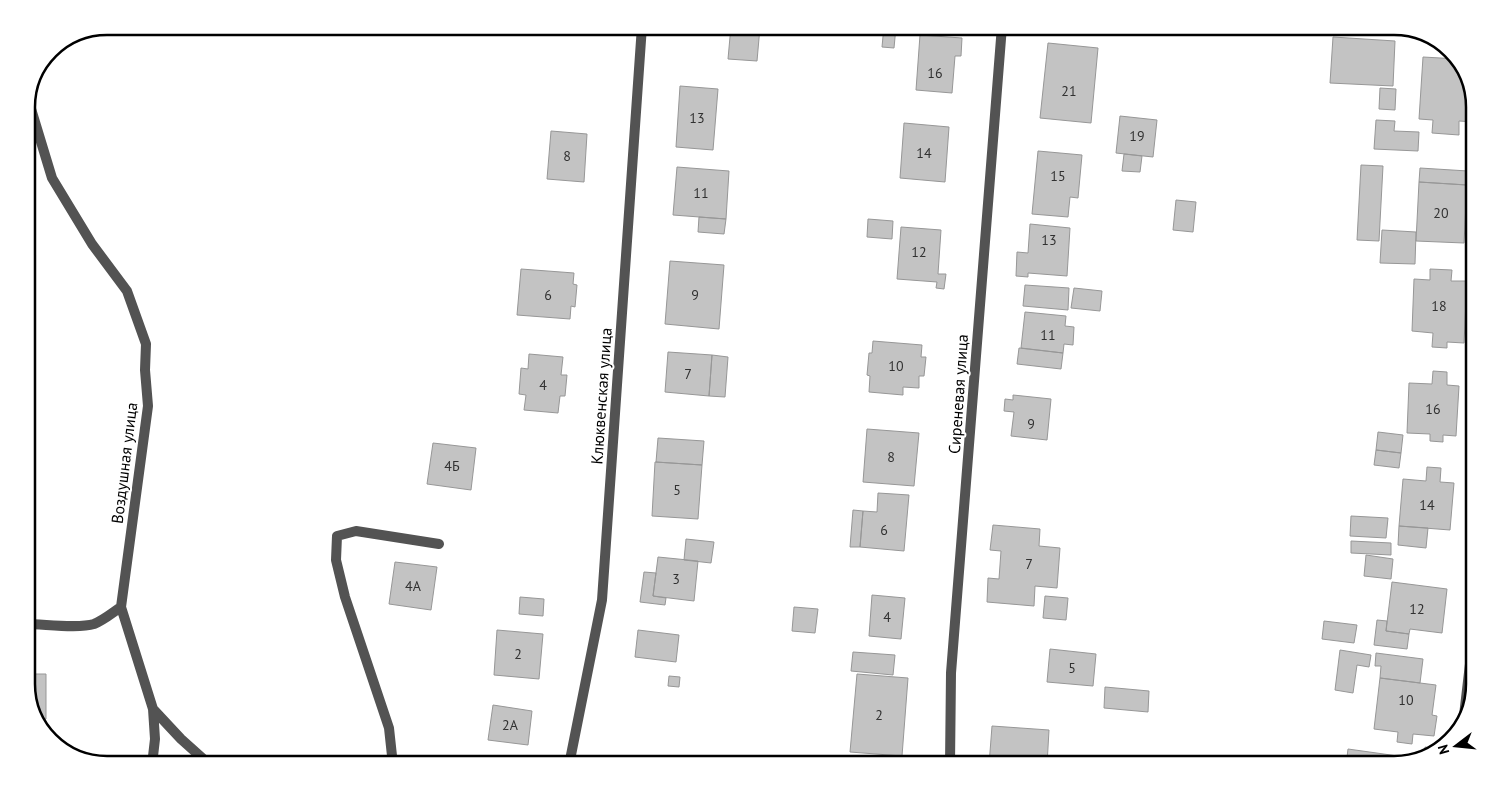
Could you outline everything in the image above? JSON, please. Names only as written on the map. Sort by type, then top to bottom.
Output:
[{"type":"street","name":"Клюквенская улица","points":[[571,756],[602,600],[641,35]]},
{"type":"street","name":"Сиреневая улица","points":[[950,756],[951,673],[1001,35]]},
{"type":"street","name":"Воздушная улица","points":[[35,122],[52,178],[92,244],[127,291],[146,344],[145,370],[148,406],[121,607],[153,709],[155,739],[153,756]]},
{"type":"street","points":[[392,756],[388,728],[345,597],[336,560],[338,536],[356,531],[439,544]]},
{"type":"street","points":[[35,624],[92,625],[103,620],[121,607]]},
{"type":"street","points":[[153,709],[200,756]]},
{"type":"building","points":[[730,35],[759,35],[757,61],[728,59]]},
{"type":"building","points":[[883,35],[895,35],[894,48],[882,47]]},
{"type":"building","points":[[920,35],[962,38],[961,56],[955,56],[952,93],[916,90]]},
{"type":"building","points":[[1333,37],[1395,41],[1393,86],[1330,83]]},
{"type":"building","points":[[1048,43],[1098,48],[1091,123],[1040,118]]},
{"type":"building","points":[[1423,57],[1446,58],[1459,75],[1465,93],[1466,121],[1459,121],[1459,135],[1432,133],[1433,120],[1419,119]]},
{"type":"building","points":[[680,86],[718,89],[713,150],[676,147]]},
{"type":"building","points":[[1380,88],[1396,89],[1395,110],[1379,109]]},
{"type":"building","points":[[1120,116],[1157,120],[1153,157],[1116,153]]},
{"type":"building","points":[[1376,120],[1395,121],[1394,131],[1419,132],[1418,151],[1374,149]]},
{"type":"building","points":[[904,123],[949,127],[945,182],[900,178]]},
{"type":"building","points":[[551,131],[587,134],[584,182],[547,179]]},
{"type":"building","points":[[1038,151],[1082,155],[1078,198],[1070,197],[1068,217],[1032,214]]},
{"type":"building","points":[[1124,154],[1142,156],[1140,172],[1122,171]]},
{"type":"building","points":[[1361,165],[1383,166],[1379,241],[1357,240]]},
{"type":"building","points":[[677,167],[729,171],[726,219],[673,215]]},
{"type":"building","points":[[1420,168],[1466,171],[1466,185],[1419,182]]},
{"type":"building","points":[[1419,182],[1466,185],[1464,243],[1416,241]]},
{"type":"building","points":[[1176,200],[1196,202],[1193,232],[1173,230]]},
{"type":"building","points":[[699,217],[726,219],[724,234],[698,232]]},
{"type":"building","points":[[868,219],[893,221],[892,239],[867,237]]},
{"type":"building","points":[[1030,224],[1070,228],[1067,276],[1028,273],[1028,277],[1016,276],[1017,252],[1028,253]]},
{"type":"building","points":[[901,227],[941,230],[938,274],[946,274],[944,289],[936,288],[937,282],[897,279]]},
{"type":"building","points":[[1382,230],[1416,232],[1415,264],[1380,263]]},
{"type":"building","points":[[670,261],[724,265],[719,329],[665,324]]},
{"type":"building","points":[[521,269],[574,273],[573,284],[577,285],[575,307],[571,306],[570,319],[517,315]]},
{"type":"building","points":[[1430,269],[1452,270],[1451,281],[1466,281],[1464,343],[1447,342],[1447,348],[1432,347],[1433,333],[1412,331],[1414,279],[1430,280]]},
{"type":"building","points":[[1025,285],[1069,288],[1068,310],[1023,306]]},
{"type":"building","points":[[1074,288],[1102,291],[1100,311],[1071,308]]},
{"type":"building","points":[[1025,312],[1066,316],[1065,326],[1074,327],[1073,345],[1064,344],[1063,353],[1021,348]]},
{"type":"building","points":[[873,341],[922,345],[921,357],[926,357],[924,376],[919,376],[919,388],[903,387],[903,395],[869,392],[870,376],[867,375],[869,353],[872,353]]},
{"type":"building","points":[[1019,348],[1063,353],[1061,369],[1017,364]]},
{"type":"building","points":[[668,352],[712,355],[709,396],[665,392]]},
{"type":"building","points":[[529,354],[563,357],[561,375],[567,375],[565,396],[560,396],[558,413],[524,410],[526,395],[519,394],[521,368],[528,369]]},
{"type":"building","points":[[712,355],[728,357],[725,397],[709,396]]},
{"type":"building","points":[[1433,371],[1447,372],[1447,385],[1459,386],[1456,436],[1443,435],[1443,442],[1430,441],[1430,434],[1407,433],[1409,383],[1432,384]]},
{"type":"building","points":[[1013,395],[1051,399],[1047,440],[1011,436],[1014,412],[1004,411],[1005,399],[1013,400]]},
{"type":"building","points":[[867,429],[919,433],[914,486],[863,482]]},
{"type":"building","points":[[1378,432],[1403,435],[1401,453],[1376,450]]},
{"type":"building","points":[[658,438],[704,441],[702,465],[656,462]]},
{"type":"building","points":[[433,443],[476,448],[471,490],[427,484]]},
{"type":"building","points":[[1376,450],[1401,453],[1399,468],[1374,465]]},
{"type":"building","points":[[655,462],[702,465],[698,519],[652,516]]},
{"type":"building","points":[[1427,467],[1441,468],[1440,482],[1454,483],[1450,530],[1399,526],[1403,479],[1426,481]]},
{"type":"building","points":[[878,493],[909,495],[904,551],[860,547],[863,511],[877,512]]},
{"type":"building","points":[[853,510],[863,511],[860,547],[850,547]]},
{"type":"building","points":[[1351,516],[1388,518],[1386,538],[1350,536]]},
{"type":"building","points":[[993,525],[1040,529],[1039,546],[1060,548],[1057,588],[1035,586],[1034,606],[987,602],[988,578],[999,579],[1001,551],[990,550]]},
{"type":"building","points":[[1399,526],[1428,528],[1426,548],[1398,545]]},
{"type":"building","points":[[686,539],[714,542],[711,563],[684,560]]},
{"type":"building","points":[[1351,541],[1391,543],[1391,555],[1351,553]]},
{"type":"building","points":[[1366,555],[1393,559],[1391,579],[1364,576]]},
{"type":"building","points":[[658,557],[698,561],[694,601],[653,596]]},
{"type":"building","points":[[395,562],[437,567],[431,610],[389,604]]},
{"type":"building","points":[[644,572],[656,573],[653,596],[666,598],[665,605],[640,602]]},
{"type":"building","points":[[1392,582],[1447,589],[1442,633],[1410,629],[1409,634],[1386,631]]},
{"type":"building","points":[[872,595],[905,598],[901,639],[869,636]]},
{"type":"building","points":[[1045,596],[1068,598],[1066,620],[1043,618]]},
{"type":"building","points":[[520,597],[544,599],[543,616],[519,614]]},
{"type":"building","points":[[794,607],[818,609],[815,633],[792,631]]},
{"type":"building","points":[[1377,620],[1387,621],[1386,631],[1409,634],[1407,649],[1374,645]]},
{"type":"building","points":[[1324,621],[1357,625],[1354,643],[1322,639]]},
{"type":"building","points":[[497,630],[543,634],[539,679],[494,675]]},
{"type":"building","points":[[638,630],[679,635],[676,662],[635,657]]},
{"type":"building","points":[[1050,649],[1096,654],[1093,686],[1047,682]]},
{"type":"building","points":[[1340,650],[1371,655],[1369,667],[1357,665],[1353,693],[1335,690]]},
{"type":"building","points":[[853,652],[895,655],[893,675],[851,671]]},
{"type":"building","points":[[1376,653],[1423,659],[1420,683],[1380,678],[1381,666],[1375,666]]},
{"type":"building","points":[[35,674],[46,674],[46,719],[42,716],[36,698]]},
{"type":"building","points":[[857,674],[908,678],[902,756],[850,752]]},
{"type":"building","points":[[669,676],[680,677],[679,687],[668,686]]},
{"type":"building","points":[[1380,678],[1436,685],[1432,715],[1437,716],[1436,721],[1431,721],[1431,736],[1413,734],[1412,744],[1397,742],[1398,732],[1374,729]]},
{"type":"building","points":[[1105,687],[1149,691],[1148,712],[1104,708]]},
{"type":"building","points":[[493,705],[532,711],[528,745],[488,740]]},
{"type":"building","points":[[992,726],[1049,730],[1048,756],[990,756]]},
{"type":"building","points":[[1348,749],[1396,756],[1394,756],[1347,756]]}]
